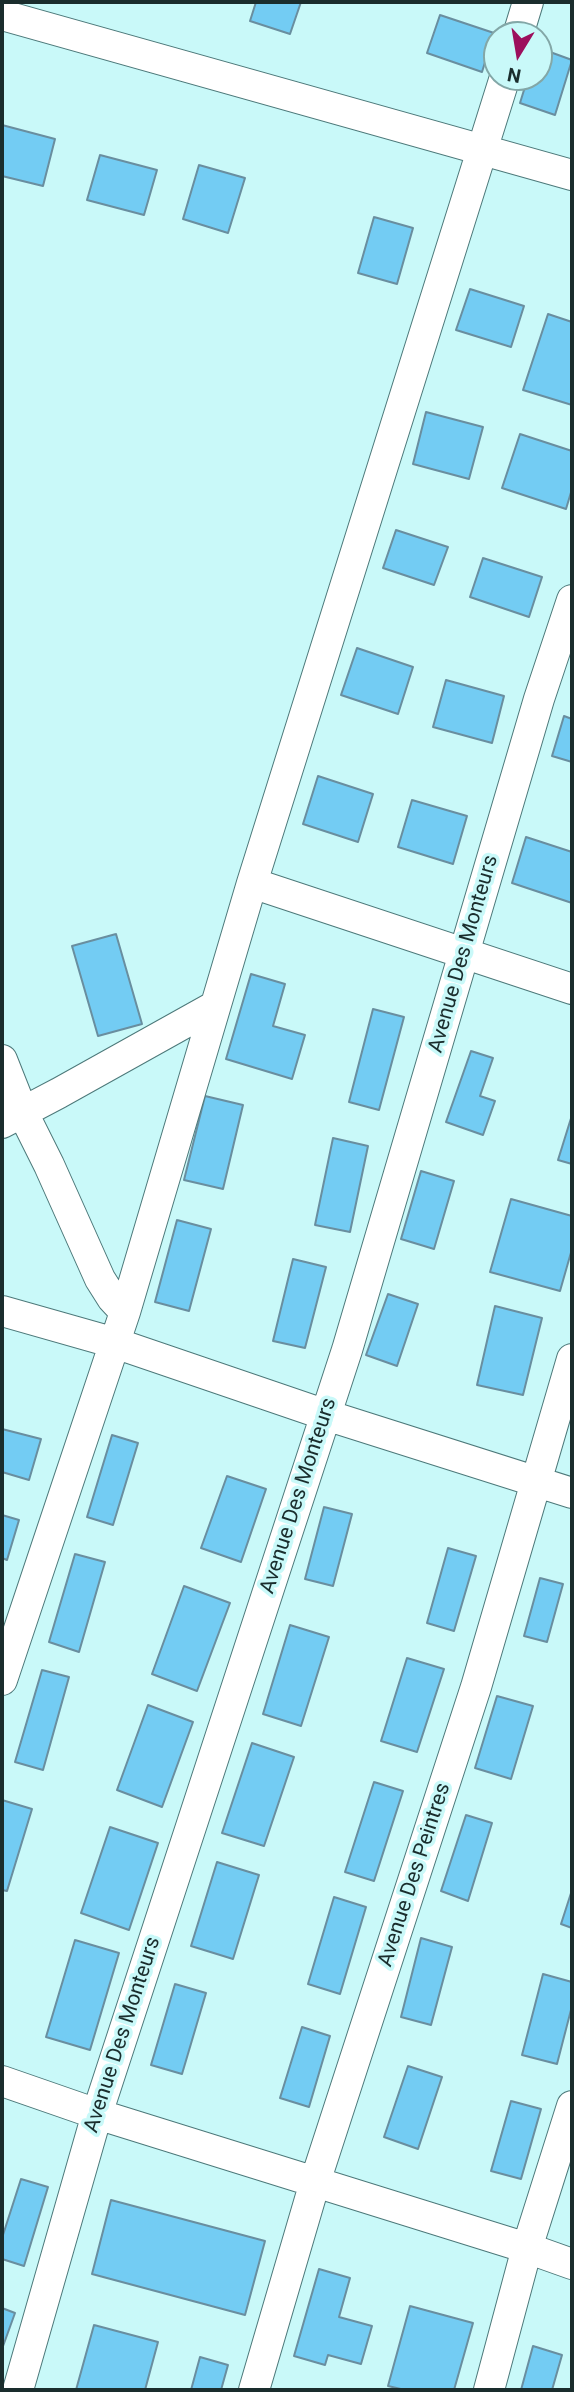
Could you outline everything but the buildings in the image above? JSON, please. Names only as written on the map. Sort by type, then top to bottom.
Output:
[{"type":"street","points":[[522,21],[528,2]]},
{"type":"street","points":[[2,15],[572,175]]},
{"type":"street","points":[[2,1679],[125,1312],[252,883],[500,91]]},
{"type":"street","name":"Avenue Des Monteurs","points":[[18,2390],[97,2114],[326,1415],[572,600]]},
{"type":"street","points":[[252,883],[572,989]]},
{"type":"street","points":[[12,1118],[215,1006]]},
{"type":"street","points":[[2,1060],[12,1118],[49,1165],[100,1279],[125,1312]]},
{"type":"street","points":[[2,1311],[115,1343],[326,1415],[572,1493]]},
{"type":"street","name":"Avenue Des Peintres","points":[[254,2390],[315,2182],[476,1687],[572,1359]]},
{"type":"street","points":[[2,2081],[97,2114],[572,2264]]},
{"type":"street","points":[[489,2390],[527,2248],[572,2106]]}]
